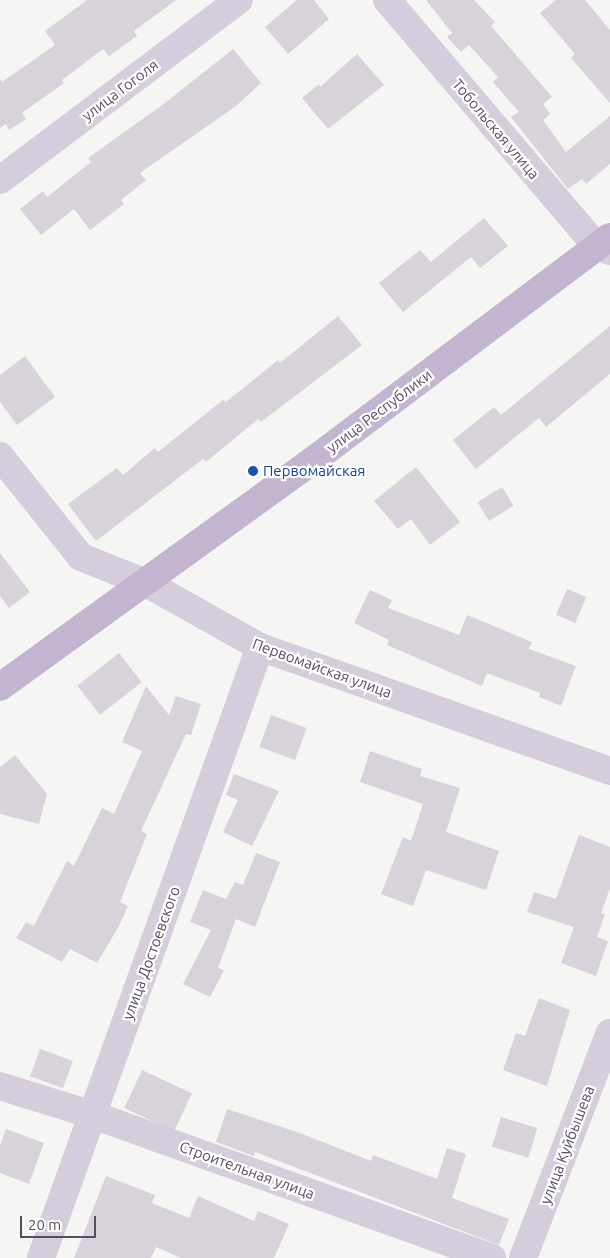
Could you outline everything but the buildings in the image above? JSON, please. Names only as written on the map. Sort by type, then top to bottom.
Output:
[{"type":"main road","name":"улица Республики","points":[[0,687],[146,583],[605,245]]},
{"type":"street","name":"улица Гоголя","points":[[0,180],[239,0]]},
{"type":"street","name":"Тобольская улица","points":[[387,0],[605,245]]},
{"type":"street","name":"Первомайская улица","points":[[0,456],[81,557],[146,583],[260,647],[610,771]]},
{"type":"street","name":"улица Достоевского","points":[[41,1258],[260,647]]},
{"type":"street","name":"улица Куйбышева","points":[[523,1258],[610,1033]]},
{"type":"street","name":"Строительная улица","points":[[0,1086],[93,1115],[492,1258]]},
{"type":"place","name":"Первомайская","points":[[253,471]]}]
